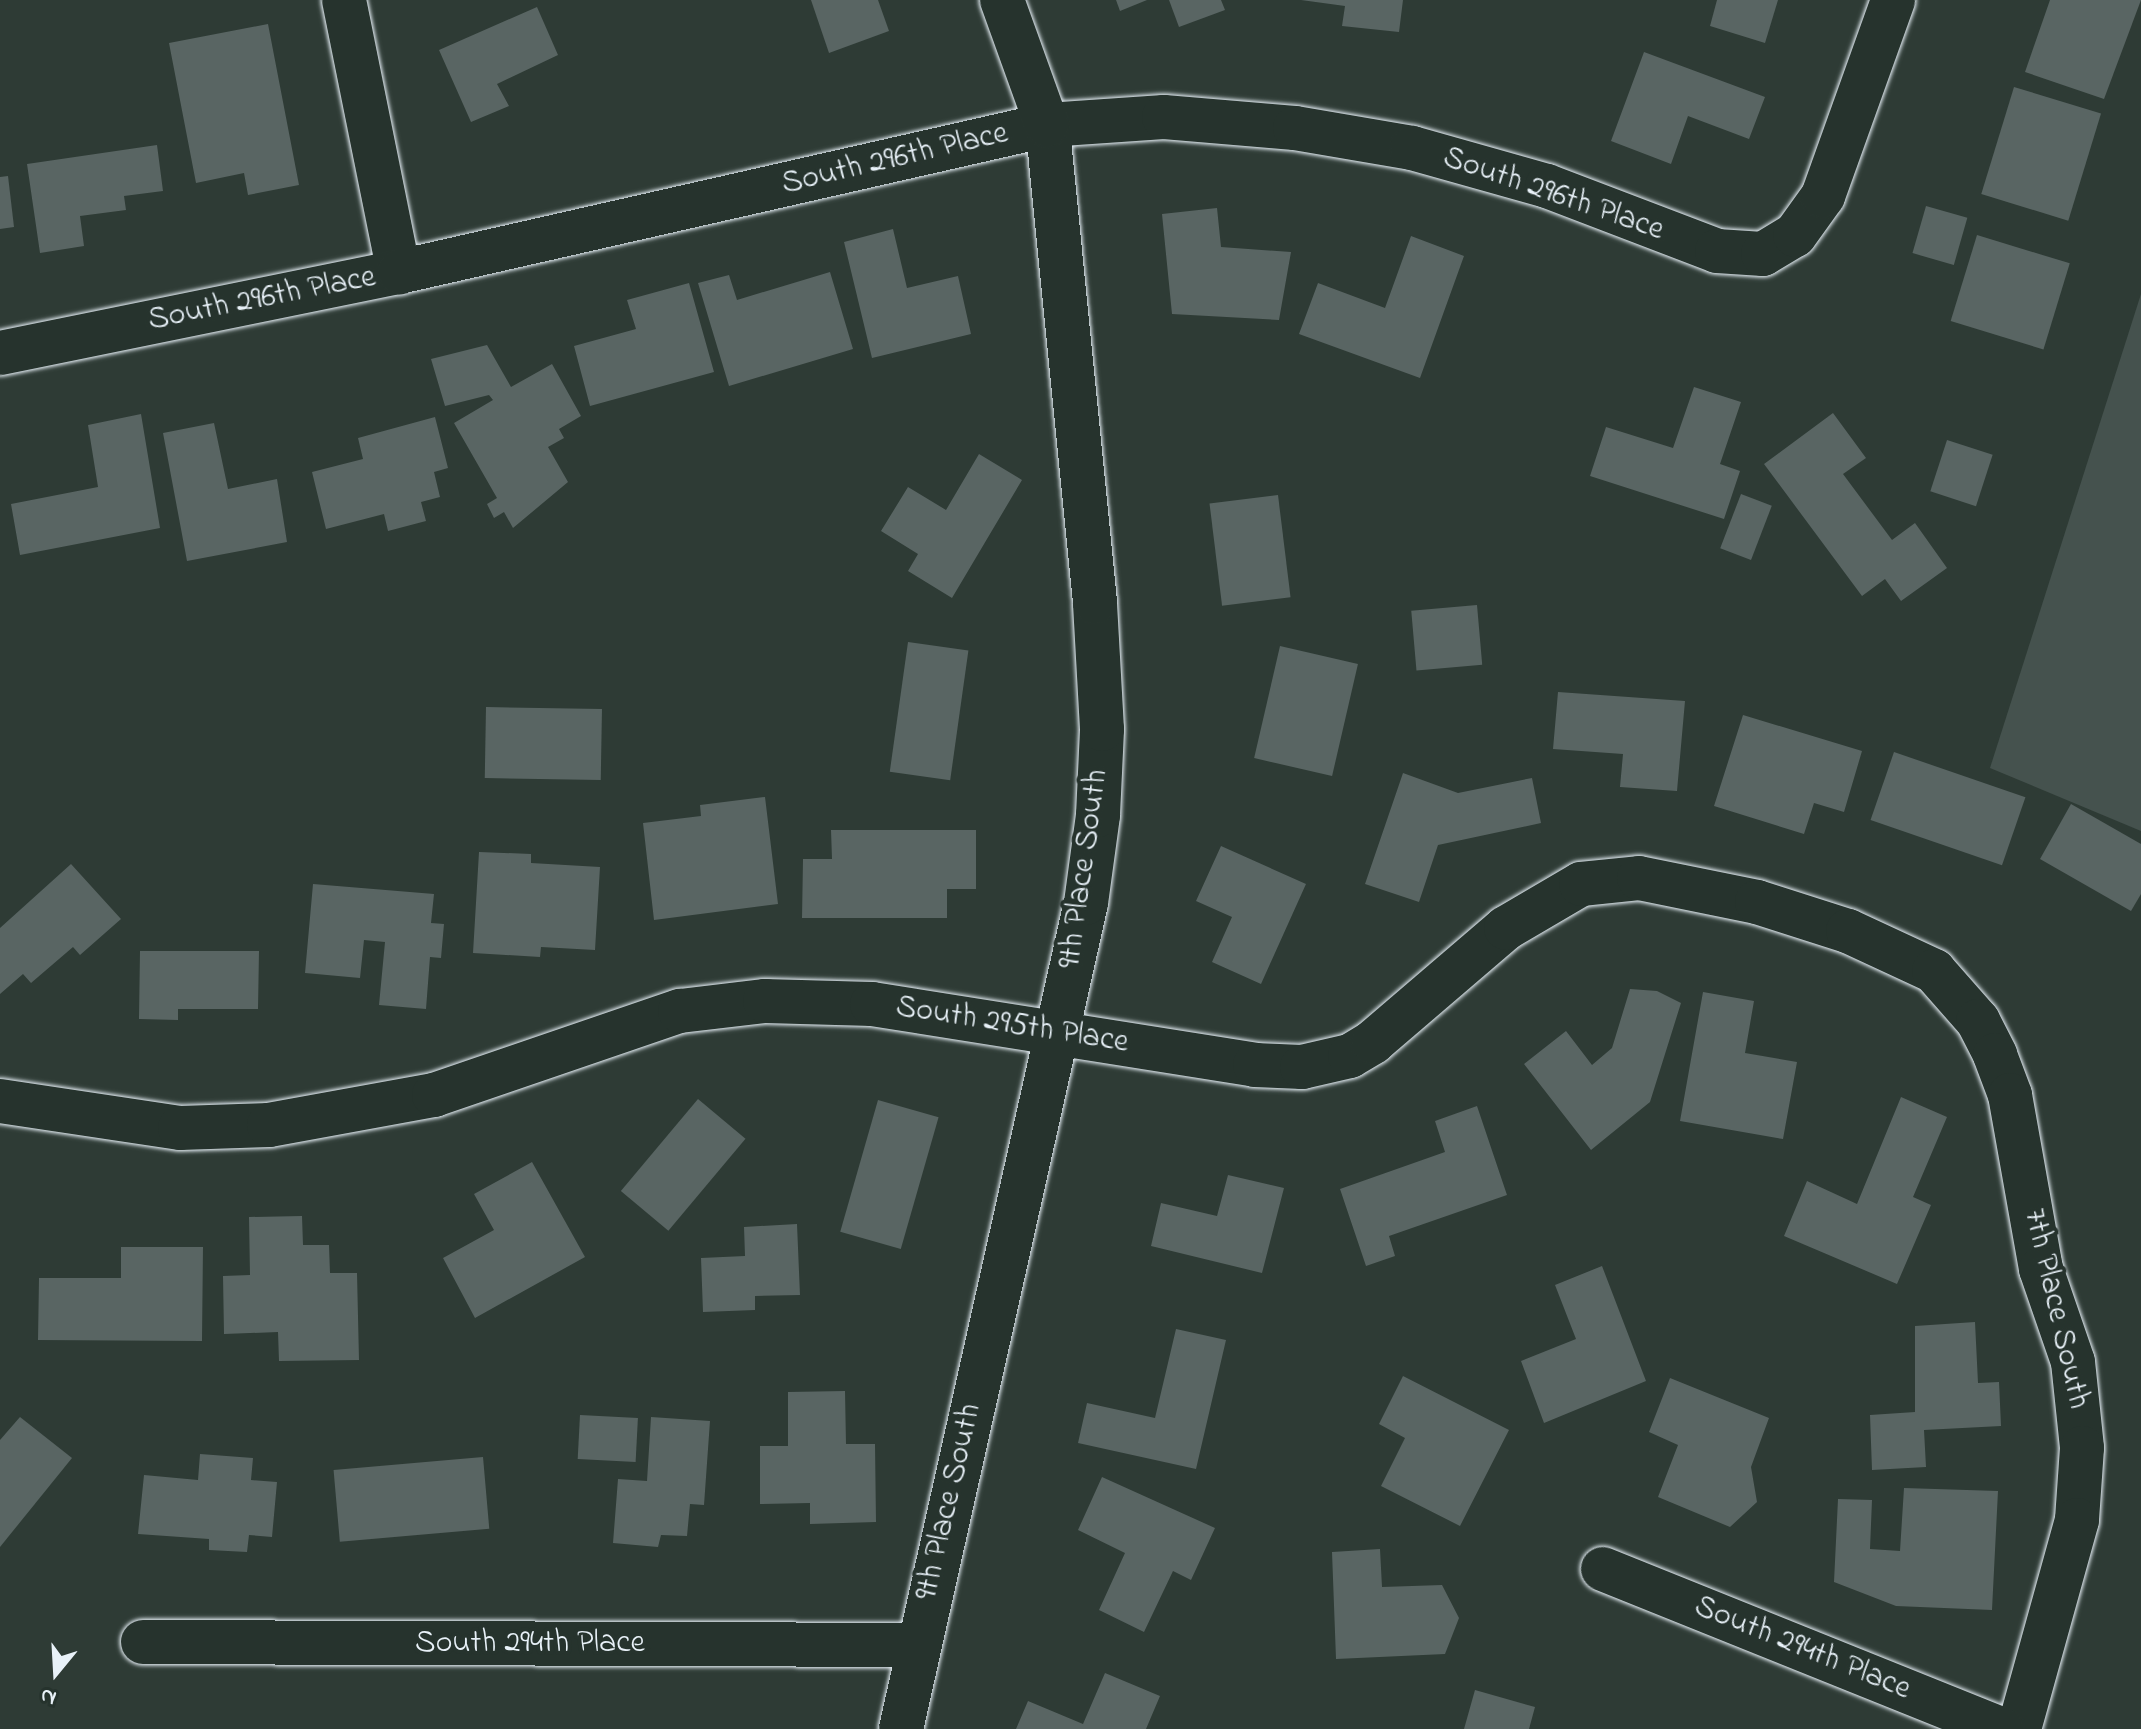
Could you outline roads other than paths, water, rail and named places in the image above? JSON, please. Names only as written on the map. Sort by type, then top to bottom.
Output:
[{"type":"street","points":[[344,0],[399,272]]},
{"type":"street","name":"9th Place South","points":[[901,1729],[917,1645],[1086,903],[1102,729],[1095,602],[1047,125],[1002,0]]},
{"type":"street","name":"South 296th Place","points":[[0,353],[399,272],[1047,125],[1164,117],[1295,128],[1412,148],[1547,186],[1717,251],[1752,255],[1784,244],[1815,210],[1838,164],[1893,0]]},
{"type":"street","name":"South 295th Place","points":[[0,1101],[180,1128],[269,1125],[434,1095],[680,1011],[765,1001],[872,1004],[1255,1065],[1325,1064],[1382,1036],[1544,901],[1608,878],[1639,878],[1743,899],[1848,931],[1912,958],[1957,993]]},
{"type":"street","name":"7th Place South","points":[[1957,993],[1995,1055],[2010,1095],[2041,1269],[2080,1405],[2082,1484],[2070,1562],[2019,1729]]},
{"type":"street","name":"South 294th Place","points":[[1603,1569],[2002,1729]]},
{"type":"street","name":"South 294th Place","points":[[143,1642],[917,1645]]}]
